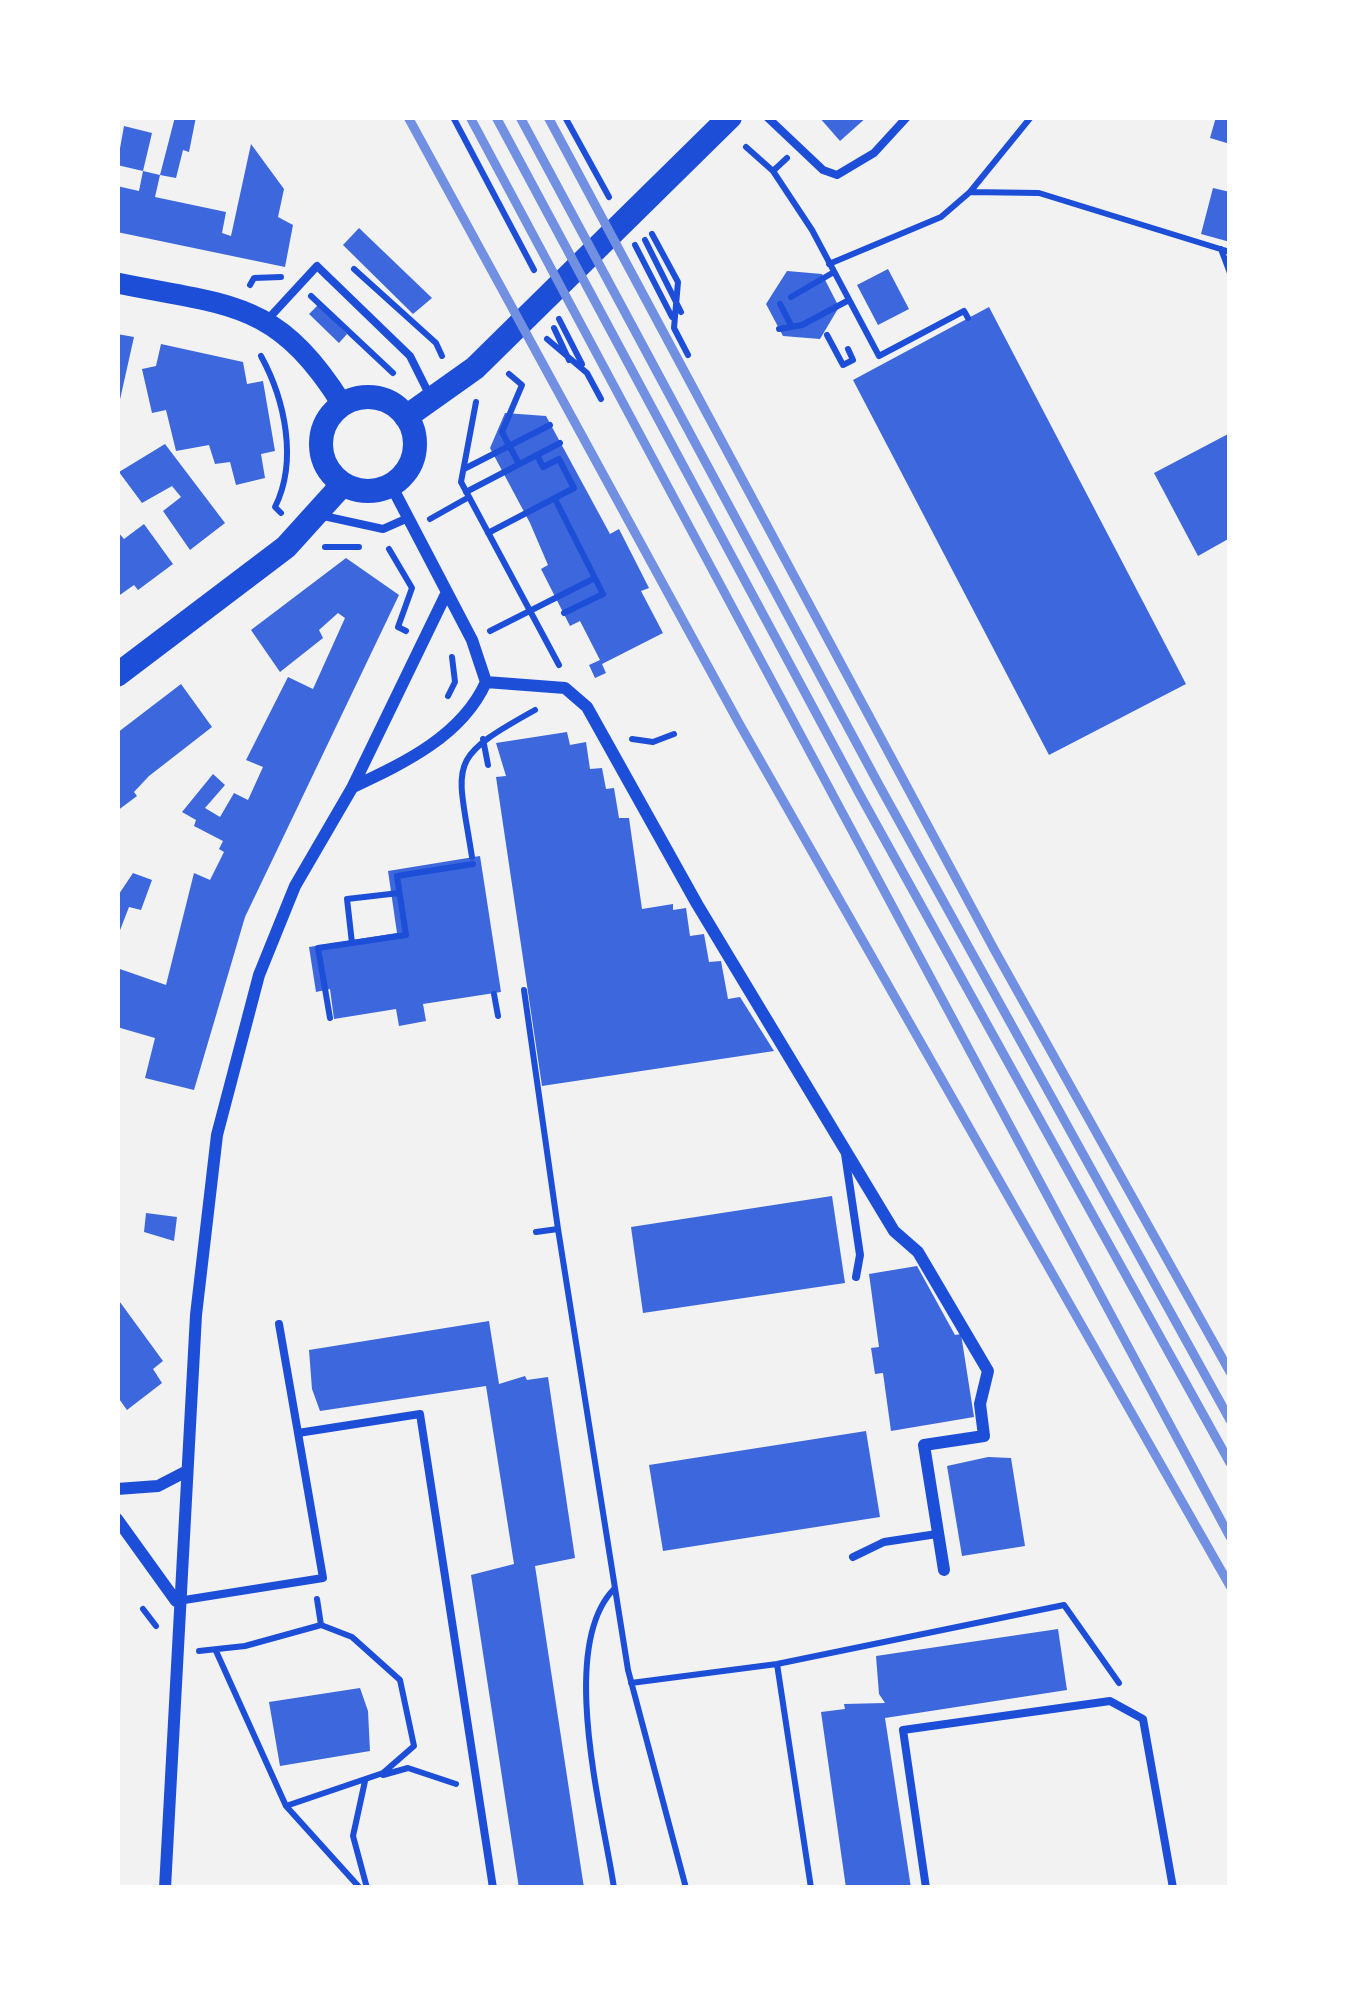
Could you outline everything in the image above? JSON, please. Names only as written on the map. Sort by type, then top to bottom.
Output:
[{"type":"main road","points":[[406,417],[433,402],[493,350],[730,117]]},
{"type":"main road","points":[[378,398],[406,417],[415,452],[410,466],[391,485],[372,491],[343,484],[324,463],[320,448],[326,420],[342,404],[378,398]]},
{"type":"main road","points":[[117,675],[313,526],[343,484]]},
{"type":"street","points":[[117,283],[268,319],[316,364],[342,404]]},
{"type":"street","points":[[352,788],[398,766],[456,726],[486,682],[482,661],[391,485]]},
{"type":"street","points":[[165,1888],[176,1602],[208,1192],[238,1042],[295,886],[352,788],[447,592]]},
{"type":"street","points":[[486,682],[565,688],[587,707],[894,1231],[918,1252],[988,1371],[980,1404],[984,1436],[924,1445],[944,1570]]},
{"type":"street","points":[[117,1489],[158,1486],[187,1472]]},
{"type":"street","points":[[117,1519],[176,1602]]},
{"type":"lane","points":[[767,117],[782,121],[823,170],[837,175],[874,153],[907,117]]},
{"type":"lane","points":[[268,319],[317,266],[410,356],[433,402]]},
{"type":"lane","points":[[313,526],[382,529],[408,518]]},
{"type":"lane","points":[[844,1148],[860,1255],[856,1276]]},
{"type":"lane","points":[[176,1602],[322,1578],[279,1324]]},
{"type":"lane","points":[[298,1433],[420,1414],[493,1888]]},
{"type":"lane","points":[[853,1557],[884,1542],[938,1534]]},
{"type":"lane","points":[[926,1888],[903,1730],[1110,1701],[1143,1719],[1173,1888]]},
{"type":"path","points":[[452,117],[534,272]]},
{"type":"path","points":[[565,117],[611,201]]},
{"type":"path","points":[[791,296],[831,268],[928,224],[970,192],[1031,117]]},
{"type":"path","points":[[773,171],[879,356],[964,311],[968,318]]},
{"type":"path","points":[[970,192],[1039,193],[1226,251],[1230,273]]},
{"type":"path","points":[[672,316],[634,243],[652,233],[678,282],[674,328],[688,355]]},
{"type":"path","points":[[650,249],[681,312]]},
{"type":"path","points":[[309,294],[397,377],[406,374]]},
{"type":"path","points":[[779,328],[792,327],[849,300]]},
{"type":"path","points":[[780,304],[792,327]]},
{"type":"path","points":[[553,307],[578,366],[553,326]]},
{"type":"path","points":[[827,335],[844,369],[853,360],[848,349]]},
{"type":"path","points":[[249,347],[262,357],[279,400],[286,484]]},
{"type":"path","points":[[587,373],[601,399]]},
{"type":"path","points":[[508,374],[521,385],[502,432],[519,464]]},
{"type":"path","points":[[471,394],[478,404],[461,482],[560,665]]},
{"type":"path","points":[[515,403],[520,412]]},
{"type":"path","points":[[464,470],[550,425]]},
{"type":"path","points":[[426,521],[560,443]]},
{"type":"path","points":[[488,533],[574,488],[559,459],[543,467],[537,455]]},
{"type":"path","points":[[555,499],[603,594],[564,613]]},
{"type":"path","points":[[313,526],[320,549],[331,544],[393,552],[412,588],[398,626],[409,632]]},
{"type":"path","points":[[487,633],[595,578]]},
{"type":"path","points":[[434,646],[451,654],[453,668],[454,682],[442,708]]},
{"type":"path","points":[[330,1018],[318,948],[406,935],[397,876],[473,860],[459,771],[472,746],[543,706]]},
{"type":"path","points":[[644,742],[674,734]]},
{"type":"path","points":[[483,739],[488,765]]},
{"type":"path","points":[[352,943],[347,899],[399,893]]},
{"type":"path","points":[[524,990],[631,1683],[686,1888]]},
{"type":"path","points":[[494,994],[498,1016]]},
{"type":"path","points":[[536,1232],[558,1228]]},
{"type":"path","points":[[614,1888],[585,1699],[595,1615],[616,1587]]},
{"type":"path","points":[[631,1683],[777,1664],[1064,1605],[1143,1719]]},
{"type":"path","points":[[143,1609],[174,1650],[216,1651],[321,1625],[352,1637],[400,1680],[414,1746],[364,1781]]},
{"type":"path","points":[[216,1651],[286,1806],[363,1888]]},
{"type":"path","points":[[777,1664],[811,1888]]},
{"type":"path","points":[[286,1806],[408,1768],[454,1784],[475,1782]]},
{"type":"path","points":[[363,1888],[353,1836],[364,1781]]},
{"type":"building","points":[[175,117],[196,117],[189,152],[183,150],[176,178],[160,175]]},
{"type":"building","points":[[819,117],[867,117],[840,141]]},
{"type":"building","points":[[1216,117],[1230,117],[1230,144],[1210,138]]},
{"type":"building","points":[[124,126],[152,133],[143,171],[117,165]]},
{"type":"building","points":[[251,144],[284,189],[278,217],[293,225],[285,267],[117,232],[117,186],[139,191],[143,171],[160,175],[155,197],[226,212],[222,233],[231,236]]},
{"type":"building","points":[[1213,188],[1230,192],[1230,242],[1201,234]]},
{"type":"building","points":[[359,228],[432,298],[413,314],[343,245]]},
{"type":"building","points":[[888,269],[909,309],[878,325],[857,285]]},
{"type":"building","points":[[787,271],[822,274],[839,307],[820,339],[783,336],[766,304]]},
{"type":"building","points":[[318,305],[347,334],[339,343],[309,314]]},
{"type":"building","points":[[989,307],[1186,684],[1049,755],[853,380]]},
{"type":"building","points":[[117,334],[134,337],[119,404],[117,404]]},
{"type":"building","points":[[161,344],[243,362],[247,384],[263,381],[275,451],[261,454],[265,478],[236,485],[230,462],[215,464],[209,445],[176,451],[166,410],[152,413],[142,369],[156,366]]},
{"type":"building","points":[[505,413],[546,416],[610,534],[619,529],[649,588],[641,591],[663,633],[602,664],[606,673],[595,678],[589,665],[600,660],[580,621],[570,626],[541,569],[548,565],[530,523],[490,448]]},
{"type":"building","points":[[1230,433],[1230,538],[1198,556],[1154,473]]},
{"type":"building","points":[[165,444],[225,523],[190,550],[163,511],[181,497],[172,486],[142,503],[119,472]]},
{"type":"building","points":[[144,524],[173,564],[138,590],[134,585],[117,597],[117,531],[124,539]]},
{"type":"building","points":[[346,558],[399,595],[245,917],[194,1090],[145,1078],[155,1038],[117,1027],[117,968],[166,985],[194,873],[210,880],[224,852],[219,849],[223,841],[194,826],[196,820],[182,812],[213,774],[225,785],[205,808],[220,817],[234,793],[248,800],[263,767],[246,760],[288,677],[313,689],[345,618],[338,613],[319,630],[323,638],[280,672],[251,630]]},
{"type":"building","points":[[181,684],[212,727],[149,776],[134,792],[137,796],[117,811],[117,733]]},
{"type":"building","points":[[567,732],[570,745],[586,742],[590,769],[602,768],[606,789],[614,788],[619,818],[629,818],[642,909],[673,904],[673,910],[686,908],[690,936],[704,934],[709,962],[721,961],[728,999],[740,997],[774,1051],[542,1086],[496,777],[506,776],[496,743]]},
{"type":"building","points":[[480,856],[501,992],[423,1004],[426,1021],[399,1026],[396,1009],[334,1019],[330,989],[316,992],[309,947],[397,933],[388,871]]},
{"type":"building","points":[[133,873],[152,880],[141,910],[129,907],[117,938],[117,897]]},
{"type":"building","points":[[832,1196],[845,1283],[643,1313],[631,1227]]},
{"type":"building","points":[[146,1213],[177,1217],[174,1241],[144,1232]]},
{"type":"building","points":[[917,1266],[955,1335],[961,1334],[974,1417],[891,1431],[883,1373],[875,1374],[871,1348],[879,1347],[869,1274]]},
{"type":"building","points":[[117,1298],[163,1361],[153,1369],[162,1383],[127,1410],[117,1396]]},
{"type":"building","points":[[489,1321],[499,1384],[525,1376],[527,1380],[548,1377],[575,1558],[535,1566],[584,1888],[519,1888],[471,1575],[514,1564],[486,1386],[320,1411],[312,1389],[309,1350]]},
{"type":"building","points":[[866,1431],[880,1517],[663,1551],[649,1465]]},
{"type":"building","points":[[988,1457],[1011,1458],[1025,1546],[962,1556],[947,1466]]},
{"type":"building","points":[[1058,1629],[1067,1690],[885,1718],[911,1888],[846,1888],[821,1712],[845,1709],[844,1704],[885,1703],[879,1694],[876,1656]]},
{"type":"building","points":[[360,1688],[368,1711],[370,1751],[280,1766],[269,1702]]},
{"type":"railway","points":[[408,117],[740,725],[1230,1586]]},
{"type":"railway","points":[[470,117],[1230,1537]]},
{"type":"railway","points":[[496,117],[860,795],[1230,1463]]},
{"type":"railway","points":[[520,117],[879,785],[1230,1420]]},
{"type":"railway","points":[[548,117],[995,951],[1230,1372]]}]
